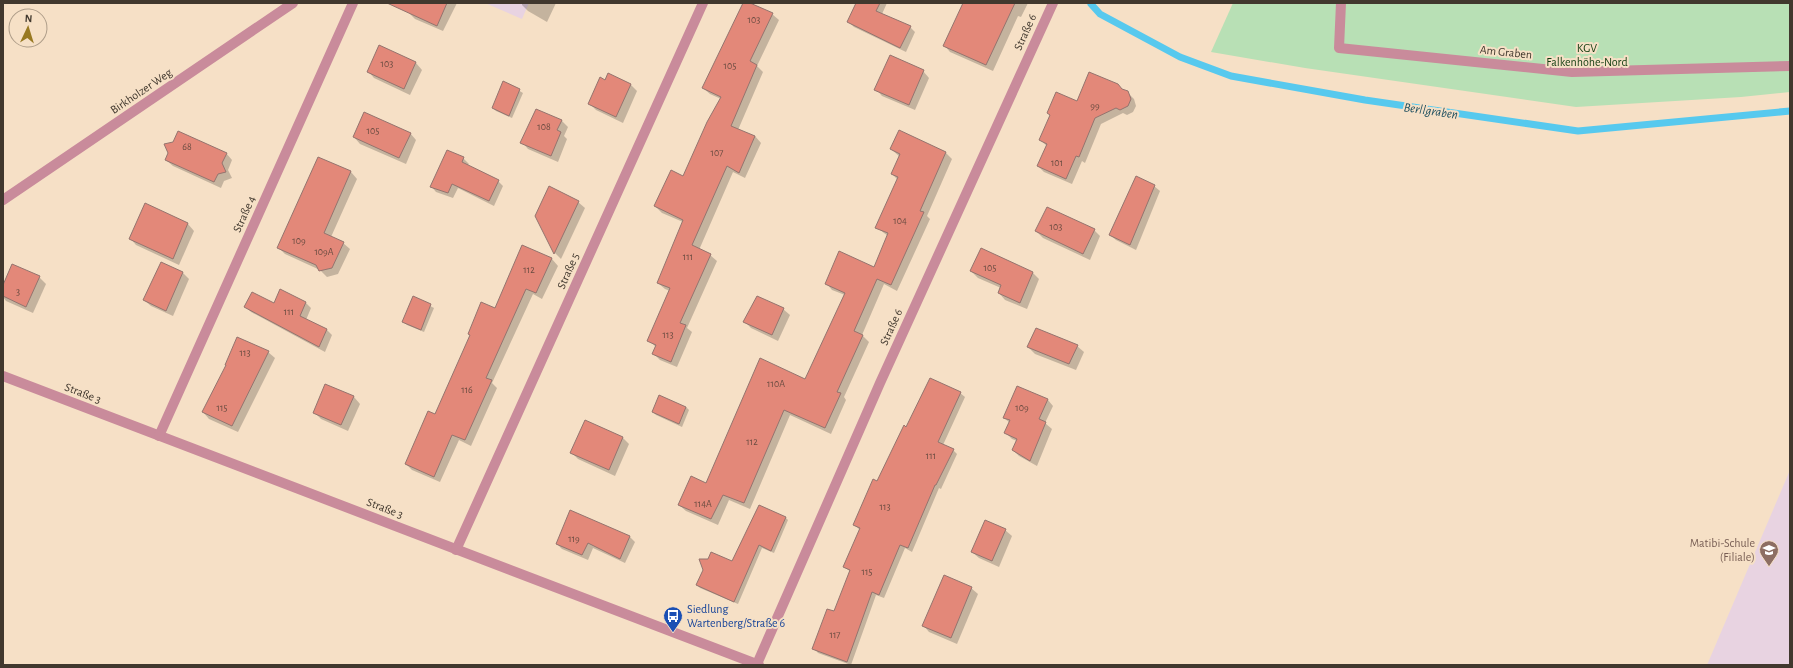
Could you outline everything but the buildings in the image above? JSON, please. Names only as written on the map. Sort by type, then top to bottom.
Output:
[{"type":"street","name":"Birkholzer Weg","points":[[3,200],[293,3]]},
{"type":"street","name":"Straße 4","points":[[159,436],[353,3]]},
{"type":"street","name":"Straße 5","points":[[456,550],[703,3]]},
{"type":"street","name":"Straße 6","points":[[758,665],[880,383],[1053,3]]},
{"type":"street","name":"Am Graben","points":[[1341,3],[1340,48],[1572,72],[1790,66]]},
{"type":"street","name":"Straße 3","points":[[3,376],[758,665]]},
{"type":"shaded area","points":[[485,3],[529,3],[522,19]]},
{"type":"shaded area","name":"Matibi-Schule (Filiale)","points":[[1790,470],[1790,665],[1707,665]]},
{"type":"green space","name":"KGV Falkenhöhe-Nord","points":[[1233,3],[1790,3],[1790,92],[1741,97],[1576,107],[1305,68],[1211,52]]},
{"type":"waterway","name":"Berllgraben","points":[[1091,4],[1100,14],[1180,57],[1231,76],[1365,100],[1578,131],[1790,111]]},
{"type":"place","name":"Matibi-Schule (Filiale)","points":[[1769,567]]},
{"type":"place","name":"Siedlung Wartenberg/Straße 6","points":[[673,633]]}]
